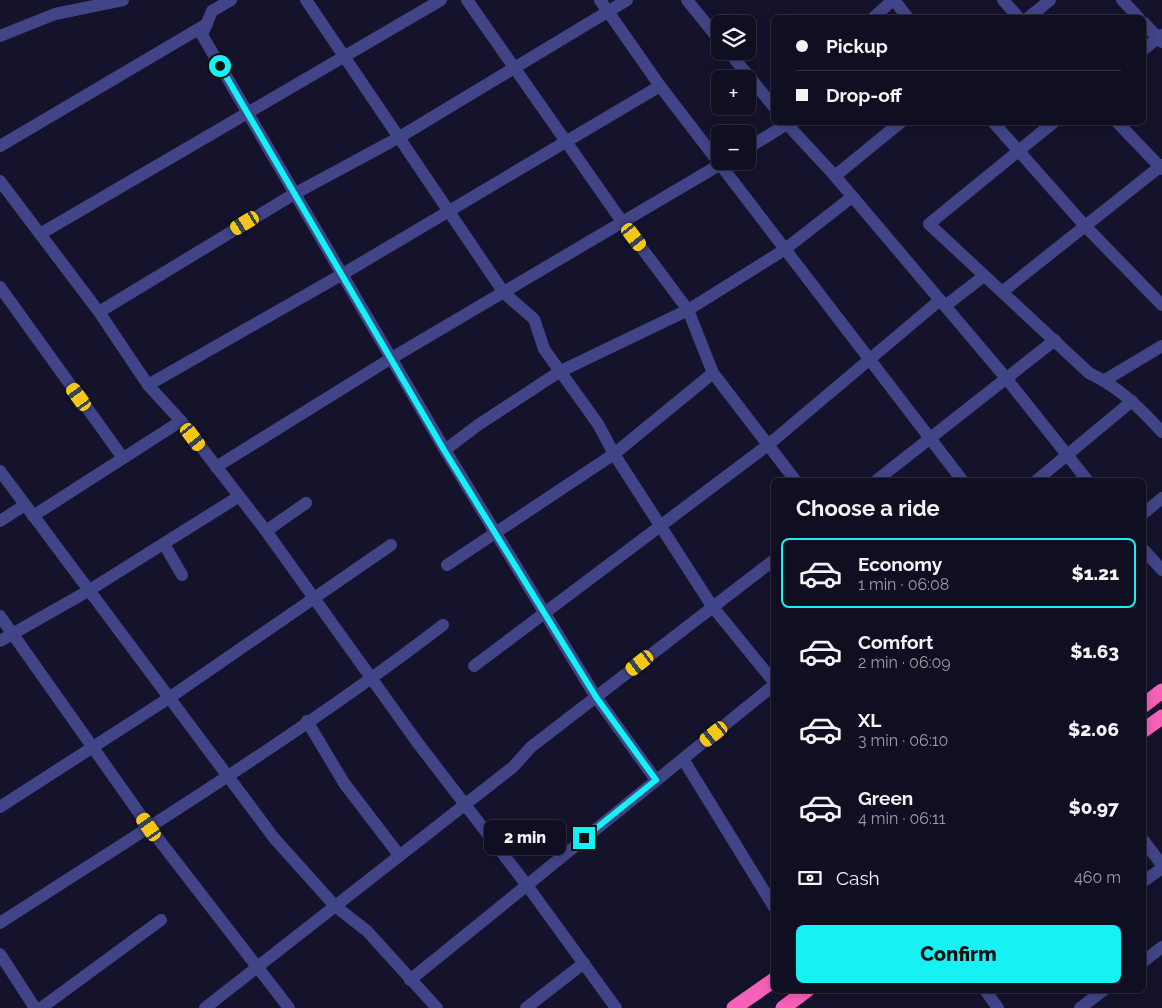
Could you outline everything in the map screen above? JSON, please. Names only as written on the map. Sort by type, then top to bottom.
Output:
[{"type":"highway","points":[[1146,703],[1162,691]]},
{"type":"highway","points":[[1146,728],[1162,716]]},
{"type":"highway","points":[[734,1008],[771,982]]},
{"type":"highway","points":[[783,1008],[803,993]]},
{"type":"street","points":[[0,36],[55,14],[123,0]]},
{"type":"street","points":[[306,0],[504,293],[534,319],[544,349],[598,424],[614,454],[662,525],[712,606],[771,679]]},
{"type":"street","points":[[40,234],[441,0]]},
{"type":"street","points":[[467,0],[567,140],[623,223],[688,310],[713,373],[793,478]]},
{"type":"street","points":[[600,0],[660,86],[711,148]]},
{"type":"street","points":[[99,312],[294,194],[398,138],[627,0]]},
{"type":"street","points":[[687,0],[711,30]]},
{"type":"street","points":[[876,15],[894,0],[906,15]]},
{"type":"street","points":[[1003,0],[1016,15]]},
{"type":"street","points":[[1032,15],[1050,0]]},
{"type":"street","points":[[1122,0],[1135,15]]},
{"type":"street","points":[[225,1],[212,12],[202,35],[444,450],[546,612],[596,697],[656,780]]},
{"type":"street","points":[[0,146],[207,24]]},
{"type":"street","points":[[1146,25],[1161,38],[1146,48]]},
{"type":"street","points":[[735,60],[771,103]]},
{"type":"street","points":[[148,385],[341,275],[447,210],[660,86]]},
{"type":"street","points":[[756,143],[783,125]]},
{"type":"street","points":[[788,125],[835,176],[943,303],[1006,378],[1085,478]]},
{"type":"street","points":[[835,176],[896,125]]},
{"type":"street","points":[[996,125],[1086,227],[1162,305]]},
{"type":"street","points":[[1050,125],[930,224],[1089,372],[1105,380],[1132,401],[1162,432]]},
{"type":"street","points":[[1002,292],[1161,167],[1120,125]]},
{"type":"street","points":[[216,467],[390,358],[711,170]]},
{"type":"street","points":[[728,170],[784,250],[960,478]]},
{"type":"street","points":[[0,182],[4,195],[40,234],[99,312],[148,385],[181,421],[266,531],[371,680],[526,884],[616,1008]]},
{"type":"street","points":[[444,450],[478,424],[559,372],[688,310],[784,250],[852,197]]},
{"type":"street","points":[[474,666],[768,445],[868,360],[943,303],[984,276]]},
{"type":"street","points":[[0,287],[123,458]]},
{"type":"street","points":[[880,478],[1055,340]]},
{"type":"street","points":[[1105,380],[1162,346]]},
{"type":"street","points":[[447,565],[614,454],[713,373]]},
{"type":"street","points":[[1039,478],[1132,401]]},
{"type":"street","points":[[33,516],[181,421]]},
{"type":"street","points":[[0,471],[274,838],[335,906],[367,931],[437,1008]]},
{"type":"street","points":[[0,641],[88,591],[238,497]]},
{"type":"street","points":[[1146,511],[1162,498]]},
{"type":"street","points":[[266,531],[306,504]]},
{"type":"street","points":[[0,521],[25,505]]},
{"type":"street","points":[[164,544],[182,575]]},
{"type":"street","points":[[0,807],[169,698],[391,545]]},
{"type":"street","points":[[1146,552],[1162,570]]},
{"type":"street","points":[[205,1008],[464,804],[513,768],[531,747],[771,562]]},
{"type":"street","points":[[0,616],[149,827],[256,968],[290,1008]]},
{"type":"street","points":[[0,923],[228,777],[306,721],[371,680],[443,625]]},
{"type":"street","points":[[410,980],[526,884],[684,759],[771,686]]},
{"type":"street","points":[[306,721],[344,783],[399,855]]},
{"type":"street","points":[[684,759],[771,902]]},
{"type":"street","points":[[1146,844],[1162,866],[1146,880]]},
{"type":"street","points":[[42,1008],[161,920]]},
{"type":"street","points":[[1146,959],[1162,947]]},
{"type":"street","points":[[0,954],[35,1008]]},
{"type":"street","points":[[526,1008],[584,963]]},
{"type":"street","points":[[991,993],[998,1008]]},
{"type":"street","points":[[1080,1008],[1100,993]]},
{"type":"route","points":[[220,66],[444,450],[546,612],[596,697],[656,780],[584,838]]}]
